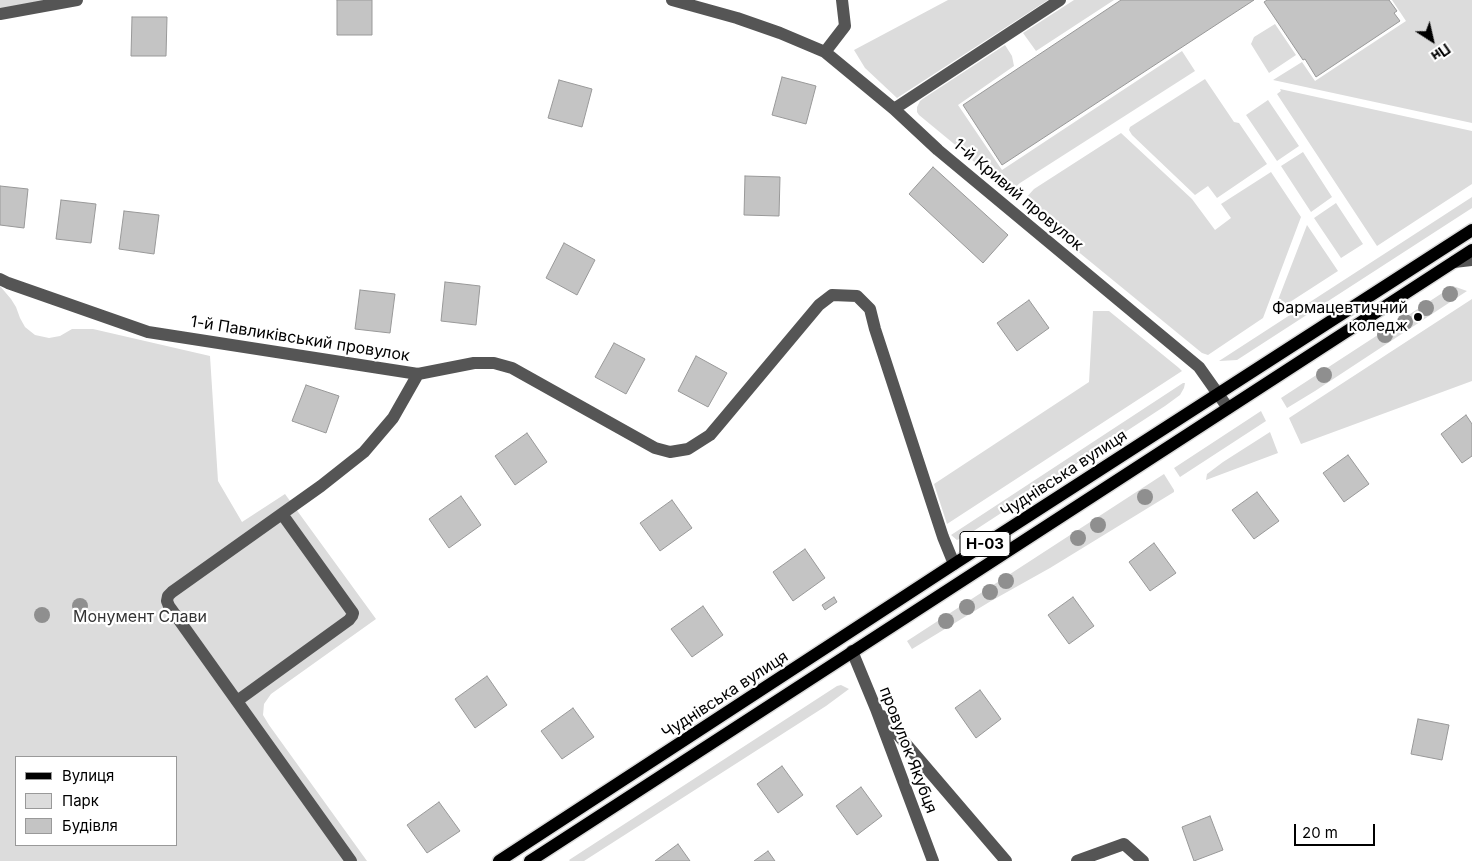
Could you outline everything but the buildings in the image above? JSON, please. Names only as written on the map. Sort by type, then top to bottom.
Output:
[{"type":"main road","name":"Чуднівська вулиця","points":[[499,861],[954,564],[1472,230]]},
{"type":"main road","name":"Чуднівська вулиця","points":[[530,861],[1472,250]]},
{"type":"street","points":[[0,14],[77,0]]},
{"type":"street","name":"1-й Кривий провулок","points":[[672,0],[737,18],[780,33],[825,52],[894,109],[938,150],[1199,367],[1228,408]]},
{"type":"street","points":[[825,52],[845,26],[842,0]]},
{"type":"street","points":[[894,109],[1060,0]]},
{"type":"street","points":[[1454,262],[1472,260]]},
{"type":"street","name":"1-й Павликівський провулок","points":[[0,278],[17,286],[148,332],[418,374],[474,362],[494,363],[512,368],[655,448],[670,452],[688,449],[710,434],[819,305],[832,295],[857,296],[870,309],[943,537],[954,564]]},
{"type":"street","points":[[351,861],[167,601],[168,596],[172,592],[321,486],[364,452],[393,418],[418,374]]},
{"type":"street","points":[[237,701],[341,626],[353,613],[282,514]]},
{"type":"street","name":"провулок Якубця","points":[[852,651],[876,709],[933,861]]},
{"type":"street","points":[[876,709],[1006,861]]},
{"type":"street","points":[[1077,861],[1124,844],[1143,861]]},
{"type":"green space","points":[[0,0],[77,0],[0,14]]},
{"type":"green space","points":[[948,0],[1048,0],[897,98],[865,68],[854,50]]},
{"type":"green space","points":[[1074,0],[1114,0],[1036,51],[1023,33]]},
{"type":"green space","points":[[1392,0],[1472,0],[1472,123],[1273,80],[1302,62],[1315,81],[1406,21]]},
{"type":"green space","points":[[1275,24],[1296,55],[1269,73],[1251,44],[1254,37]]},
{"type":"green space","points":[[1005,45],[1012,56],[1014,66],[958,105],[1002,170],[1182,51],[1195,71],[1020,183],[1010,192],[1007,192],[917,112],[920,101]]},
{"type":"green space","points":[[1205,79],[1234,122],[1239,123],[1267,164],[1217,198],[1208,186],[1195,195],[1129,130],[1130,127]]},
{"type":"green space","points":[[1280,89],[1472,131],[1472,184],[1377,246],[1277,94],[1281,91]]},
{"type":"green space","points":[[1268,100],[1299,146],[1277,161],[1246,115]]},
{"type":"green space","points":[[1121,133],[1192,199],[1215,230],[1231,218],[1221,204],[1271,172],[1301,217],[1263,318],[1208,355],[1202,353],[1026,209],[1023,204],[1024,200],[1034,189]]},
{"type":"green space","points":[[1303,152],[1332,197],[1311,212],[1281,166]]},
{"type":"green space","points":[[1472,197],[1472,208],[1237,360],[1219,361]]},
{"type":"green space","points":[[1336,203],[1363,244],[1341,258],[1314,218]]},
{"type":"green space","points":[[1307,225],[1338,271],[1273,313]]},
{"type":"green space","name":"Монумент Слави","points":[[0,286],[16,307],[25,327],[35,335],[49,338],[60,336],[72,329],[93,329],[210,356],[218,481],[242,522],[285,494],[376,619],[271,694],[264,704],[263,715],[367,861],[0,861]]},
{"type":"green space","points":[[1453,286],[1467,291],[1287,408],[1281,398]]},
{"type":"green space","points":[[1472,299],[1472,381],[1301,444],[1289,418]]},
{"type":"green space","points":[[1093,311],[1109,311],[1182,371],[947,524],[934,484],[1089,382]]},
{"type":"green space","points":[[1185,383],[1184,388],[1180,395],[1165,406],[966,536],[957,540],[951,535]]},
{"type":"green space","points":[[1261,411],[1266,421],[1180,477],[1174,468]]},
{"type":"green space","points":[[1270,432],[1278,453],[1206,480],[1207,474],[1223,462]]},
{"type":"green space","points":[[1164,474],[1174,492],[912,649],[907,641]]},
{"type":"green space","points":[[841,685],[849,689],[826,706],[584,861],[569,860],[837,686]]},
{"type":"place","name":"Фармацевтичний коледж","points":[[1418,317]]}]
